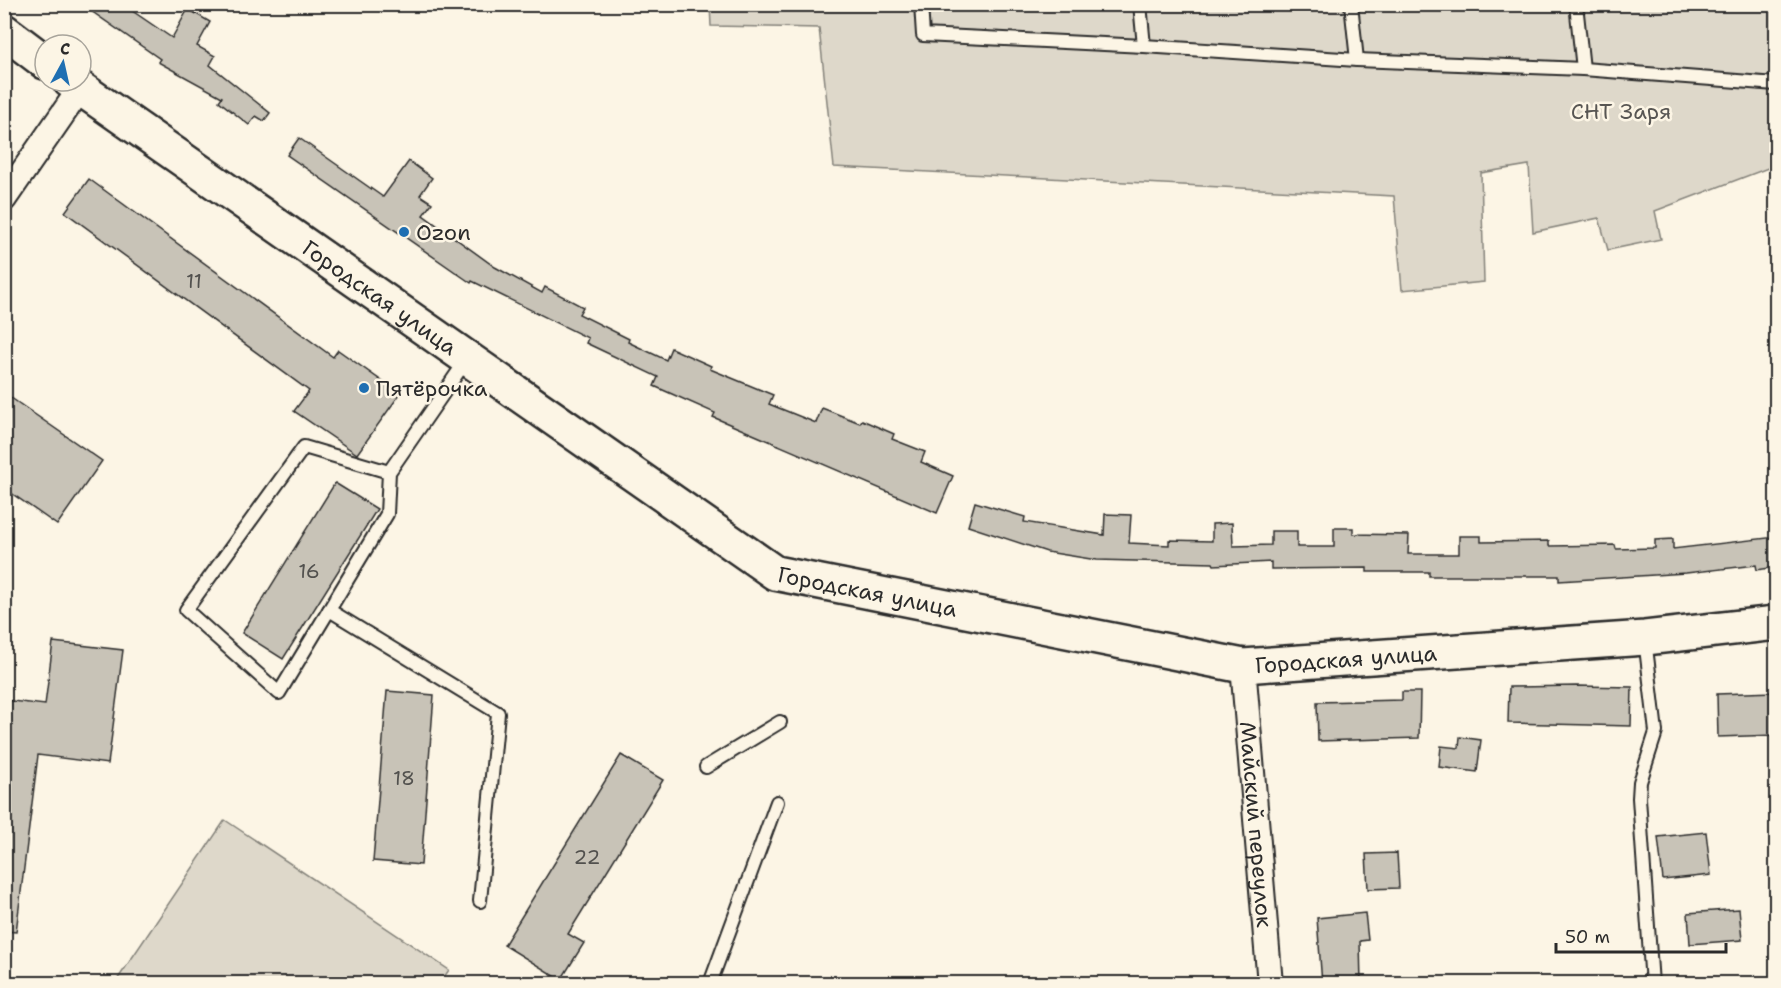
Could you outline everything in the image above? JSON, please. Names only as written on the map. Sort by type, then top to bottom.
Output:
[{"type":"street","points":[[4,31],[33,53]]},
{"type":"street","points":[[4,200],[70,93]]},
{"type":"street","name":"Городская улица","points":[[86,93],[775,573],[1244,666],[1645,638],[1776,623]]},
{"type":"street","name":"Майский переулок","points":[[1244,666],[1270,984]]},
{"type":"lane","points":[[921,4],[923,35],[1144,45],[1358,60],[1583,69],[1776,84]]},
{"type":"lane","points":[[1140,4],[1144,45]]},
{"type":"lane","points":[[1351,4],[1358,60]]},
{"type":"lane","points":[[1576,4],[1583,69]]},
{"type":"lane","points":[[389,472],[304,447],[186,610],[279,693],[387,514],[389,472],[467,358]]},
{"type":"lane","points":[[329,610],[498,712],[480,901]]},
{"type":"lane","points":[[1645,638],[1656,732],[1640,782],[1639,798],[1652,984]]},
{"type":"lane","points":[[706,767],[780,722]]},
{"type":"lane","points":[[712,978],[777,802]]},
{"type":"green space","name":"СНТ Заря","points":[[710,5],[1776,5],[1776,165],[1655,211],[1661,239],[1608,250],[1599,218],[1533,232],[1529,165],[1481,173],[1484,282],[1402,290],[1394,196],[834,167],[819,28],[711,26]]},
{"type":"green space","points":[[225,820],[449,970],[440,983],[115,983]]},
{"type":"building","points":[[81,4],[122,4],[172,38],[188,9],[210,22],[197,46],[215,56],[210,65],[270,113],[264,121],[256,116],[249,125],[219,101],[222,97],[158,62],[160,59]]},
{"type":"building","points":[[299,138],[383,197],[409,161],[432,178],[420,195],[432,203],[423,215],[495,267],[542,293],[545,287],[583,307],[579,314],[629,339],[628,342],[666,360],[671,348],[711,366],[710,369],[773,395],[769,404],[816,423],[822,408],[860,423],[862,420],[894,434],[892,439],[925,452],[921,462],[953,476],[937,513],[713,417],[715,413],[654,386],[658,377],[586,343],[588,338],[472,281],[471,283],[287,155]]},
{"type":"building","points":[[89,179],[333,357],[338,350],[400,394],[357,454],[294,411],[309,391],[65,212]]},
{"type":"building","points":[[4,393],[102,461],[57,525],[4,488]]},
{"type":"building","points":[[335,483],[377,509],[283,659],[242,633]]},
{"type":"building","points":[[975,502],[1025,517],[1024,522],[1104,535],[1105,514],[1131,515],[1129,543],[1169,545],[1169,540],[1212,541],[1212,524],[1232,523],[1233,546],[1271,545],[1271,531],[1297,531],[1297,547],[1334,547],[1334,528],[1353,528],[1353,534],[1409,535],[1408,554],[1459,554],[1459,536],[1481,536],[1481,542],[1549,541],[1549,546],[1615,545],[1616,549],[1655,548],[1655,540],[1673,539],[1673,549],[1776,537],[1776,567],[1757,570],[1756,565],[1686,573],[1559,581],[1559,576],[1429,576],[1429,572],[1367,572],[1367,568],[1271,569],[1271,562],[1214,565],[1213,563],[1097,560],[1047,552],[968,526]]},
{"type":"building","points":[[53,642],[123,650],[108,764],[38,755],[16,932],[4,931],[4,700],[45,705]]},
{"type":"building","points":[[1509,687],[1632,687],[1631,726],[1508,723]]},
{"type":"building","points":[[387,691],[434,695],[421,865],[373,861]]},
{"type":"building","points":[[1402,692],[1420,692],[1419,738],[1318,741],[1317,702],[1402,700]]},
{"type":"building","points":[[1775,692],[1776,735],[1718,737],[1717,694]]},
{"type":"building","points":[[1460,737],[1481,740],[1477,772],[1439,767],[1441,746],[1459,748]]},
{"type":"building","points":[[621,755],[663,780],[568,934],[584,943],[561,980],[504,945]]},
{"type":"building","points":[[1706,832],[1711,875],[1663,880],[1658,837]]},
{"type":"building","points":[[1397,853],[1399,888],[1368,889],[1366,854]]},
{"type":"building","points":[[1739,909],[1742,940],[1690,944],[1688,913]]},
{"type":"building","points":[[1365,913],[1368,940],[1360,941],[1361,984],[1322,984],[1317,918]]},
{"type":"place","name":"Ozon","points":[[404,232]]},
{"type":"place","name":"Пятёрочка","points":[[364,388]]}]
